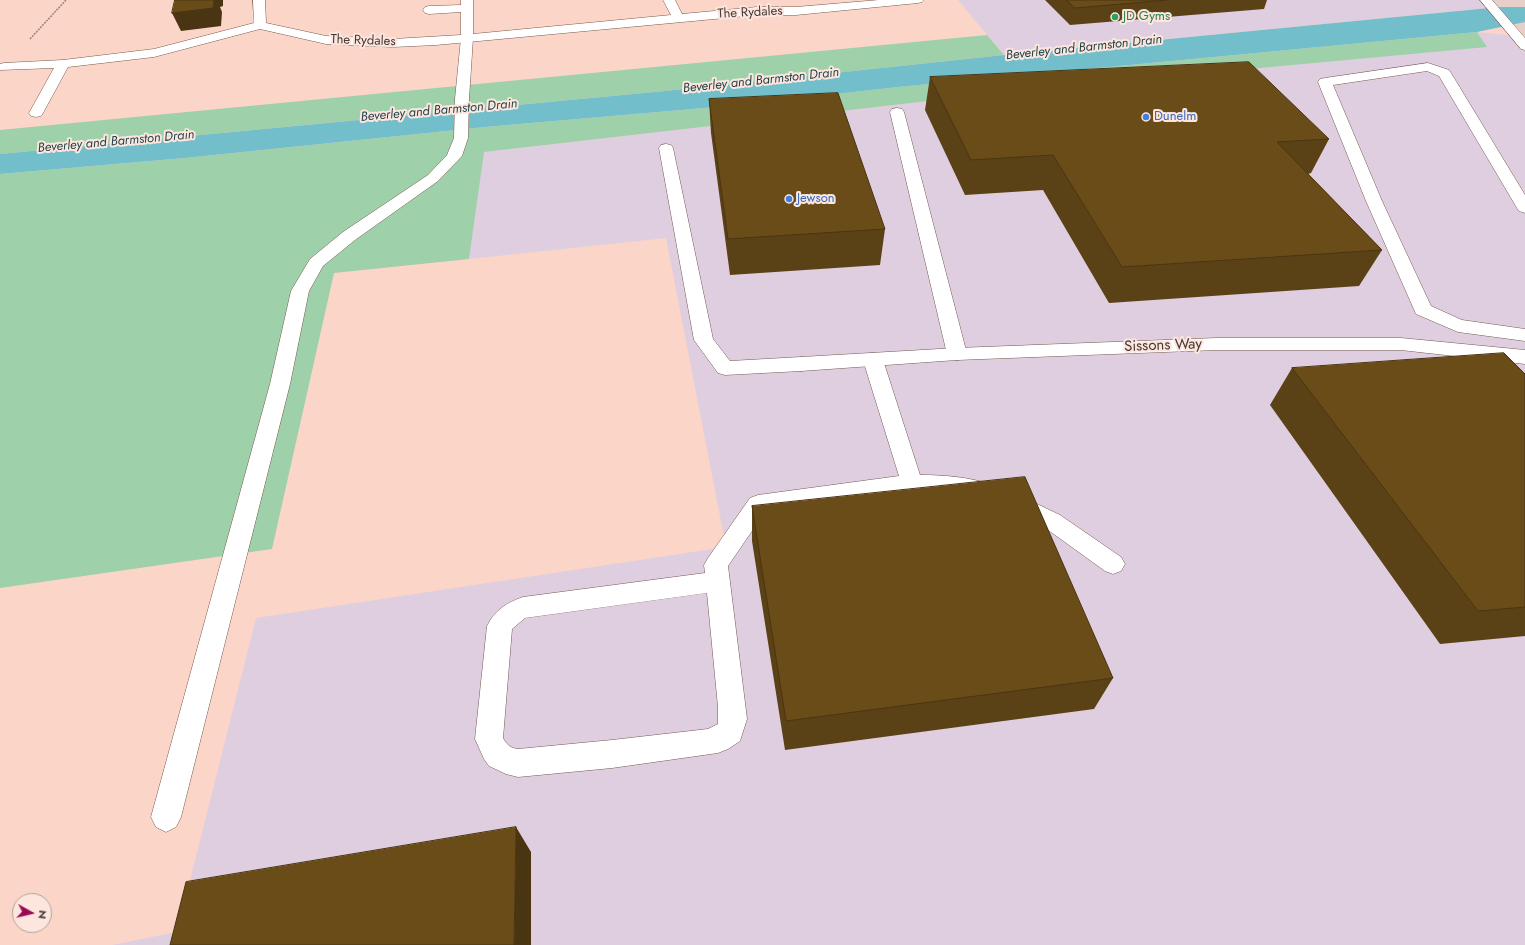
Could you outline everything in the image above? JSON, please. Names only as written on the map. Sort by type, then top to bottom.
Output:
[{"type":"street","points":[[259,0],[260,25]]},
{"type":"street","points":[[669,0],[678,18]]},
{"type":"street","name":"The Rydales","points":[[4,67],[63,64],[154,53],[260,25],[326,40],[393,43],[467,38],[757,11],[796,12],[858,3],[918,0]]},
{"type":"street","points":[[1487,1],[1521,39]]},
{"type":"street","points":[[166,817],[280,384],[300,290],[316,263],[349,236],[442,170],[454,156],[461,138],[462,99],[467,38],[467,4],[429,10]]},
{"type":"street","points":[[36,113],[63,64]]},
{"type":"street","points":[[1525,208],[1444,73],[1428,67],[1325,82],[1374,201],[1423,310],[1458,326],[1522,335],[1525,354]]},
{"type":"street","points":[[897,112],[957,354]]},
{"type":"street","name":"Sissons Way","points":[[666,148],[704,340],[725,368],[957,354],[1217,344],[1401,344],[1525,357]]},
{"type":"street","points":[[874,360],[912,483]]},
{"type":"street","points":[[716,582],[522,608],[514,611],[500,626],[489,739],[496,754],[507,762],[518,763],[612,754],[708,742],[718,740],[730,732],[733,719],[732,707],[716,582],[716,565],[758,504],[912,483],[950,484],[991,492],[1052,521],[1113,564]]},
{"type":"path","points":[[4,67],[66,0]]},
{"type":"shaded area","points":[[958,0],[1496,0],[1500,7],[1004,55]]},
{"type":"shaded area","points":[[1496,0],[1525,0],[1525,37],[1500,7]]},
{"type":"shaded area","points":[[1477,32],[1525,37],[1525,945],[112,945],[177,932],[256,618],[726,547],[666,238],[469,259],[483,152],[1033,89],[1486,46]]},
{"type":"green space","points":[[1477,32],[1487,47],[1033,89],[484,152],[469,259],[334,273],[272,549],[0,588],[0,174],[185,158],[485,127],[739,105],[898,87]]},
{"type":"green space","points":[[987,35],[1004,55],[665,91],[0,154],[0,130]]},
{"type":"water","name":"Beverley and Barmston Drain","points":[[1500,7],[1525,7],[1525,22],[1477,32],[898,87],[739,105],[485,127],[185,158],[0,174],[0,154],[665,91],[1004,55]]},
{"type":"building","points":[[175,0],[214,0],[213,8],[172,13]]},
{"type":"building","points":[[1067,0],[1167,0],[1075,8]]},
{"type":"building","points":[[1249,62],[1329,139],[1277,142],[1382,250],[1122,267],[1053,155],[971,160],[930,77]]},
{"type":"building","name":"Jewson","points":[[838,93],[885,229],[728,239],[709,99]]},
{"type":"building","points":[[1504,353],[1525,374],[1525,607],[1478,611],[1292,368]]},
{"type":"building","points":[[1025,477],[1113,678],[786,721],[752,506]]},
{"type":"building","points":[[516,827],[514,945],[170,945],[186,882]]},
{"type":"place","name":"JD Gyms","points":[[1115,17]]},
{"type":"place","name":"Dunelm","points":[[1146,117]]},
{"type":"place","name":"Jewson","points":[[789,199]]}]
